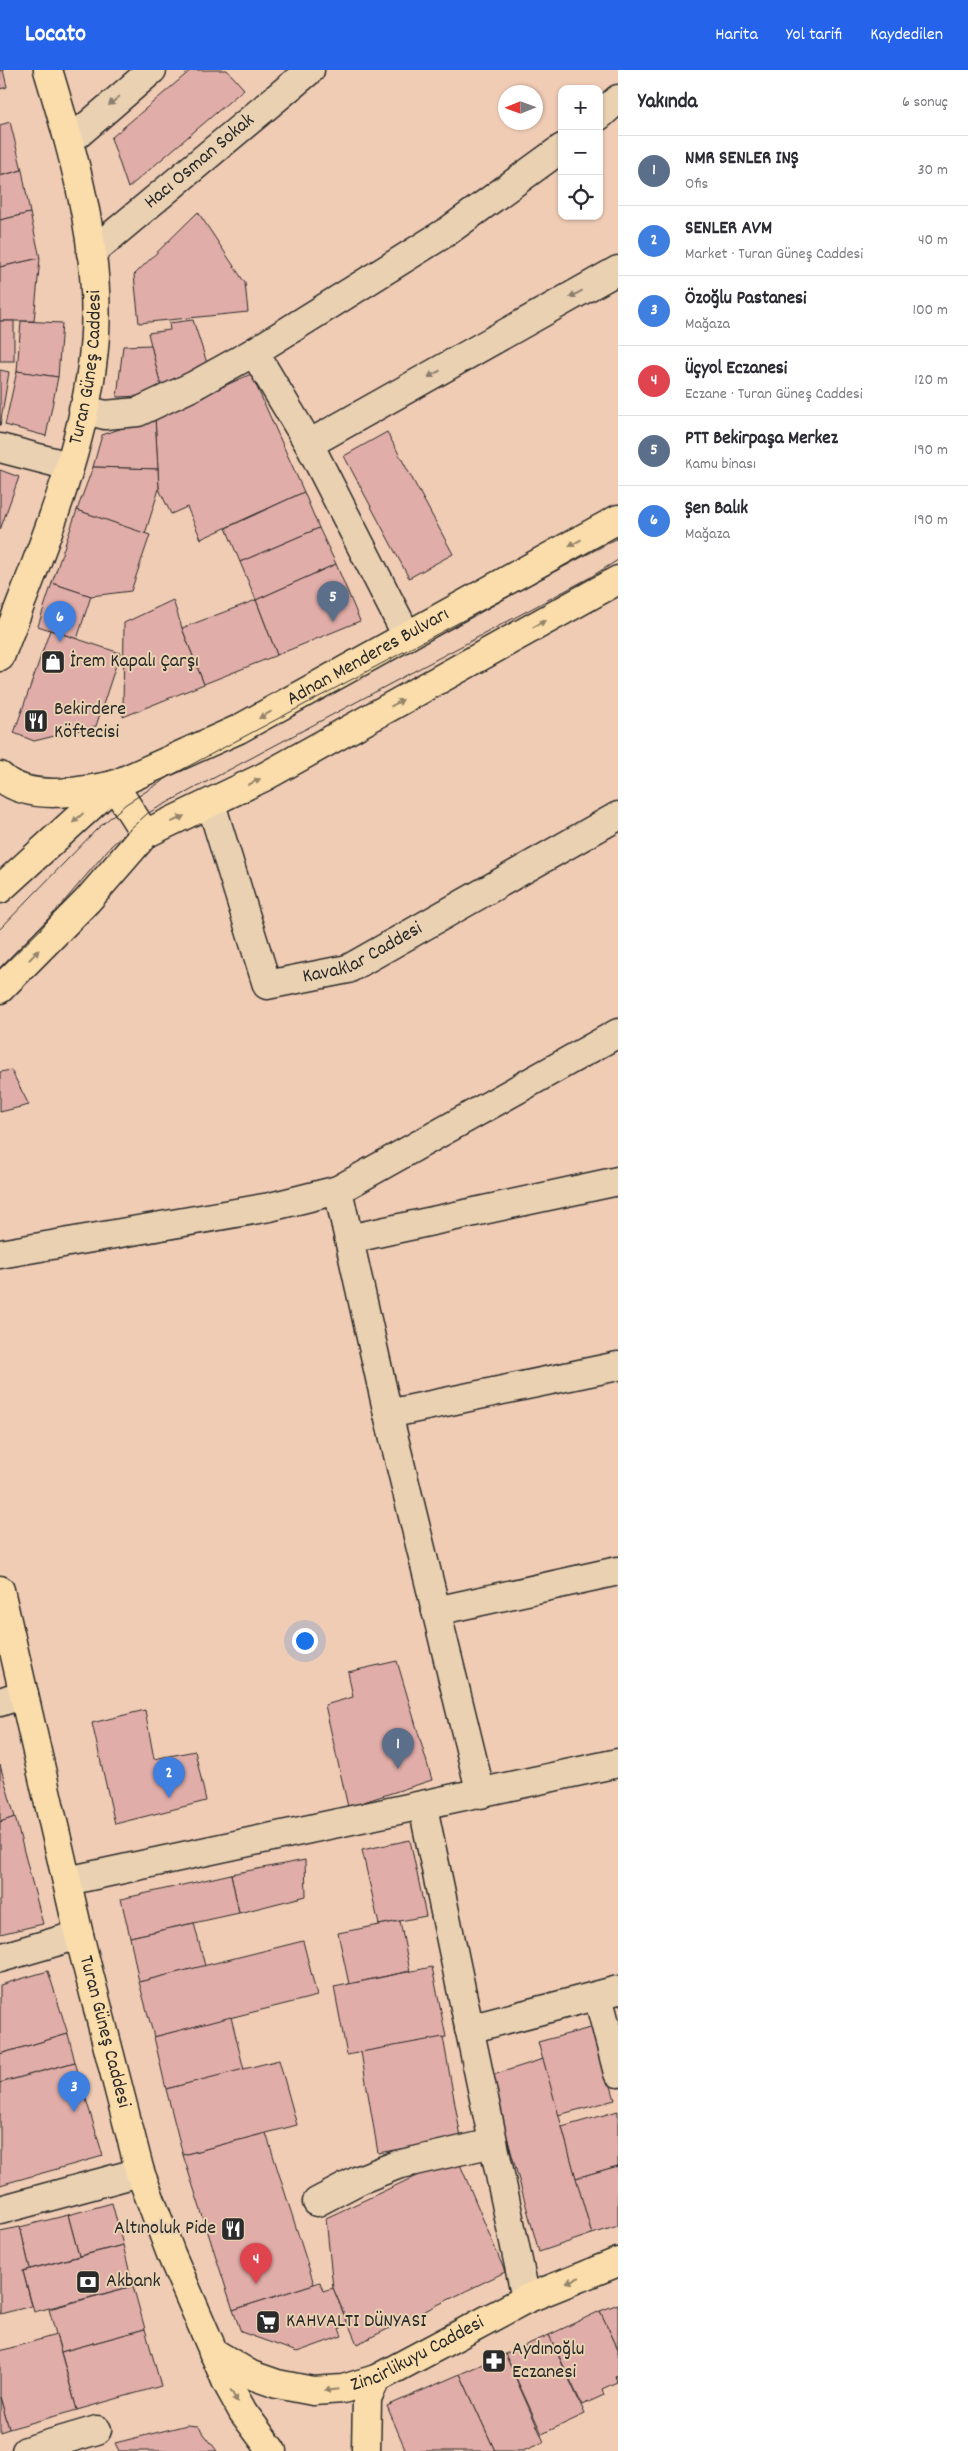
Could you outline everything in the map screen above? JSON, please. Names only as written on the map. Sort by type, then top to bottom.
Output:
[{"type":"main road","name":"Turan Güneş Caddesi","points":[[0,657],[69,466],[92,366],[94,289],[84,200],[70,141],[48,70]]},
{"type":"main road","name":"Adnan Menderes Bulvarı","points":[[0,889],[114,785],[240,729],[618,519]]},
{"type":"main road","points":[[0,990],[87,901],[145,834],[264,777],[618,580]]},
{"type":"main road","points":[[0,776],[6,782],[36,791],[74,793],[114,785],[145,834]]},
{"type":"main road","name":"Turan Güneş Caddesi","points":[[0,1590],[12,1698],[67,1881],[140,2172],[170,2254],[214,2352],[243,2412],[272,2451]]},
{"type":"main road","name":"Zincirlikuyu Caddesi","points":[[214,2352],[251,2375],[298,2390],[322,2391],[343,2389],[376,2379],[526,2299],[618,2262]]},
{"type":"main road","points":[[366,2451],[366,2398],[376,2379]]},
{"type":"street","points":[[70,141],[152,70]]},
{"type":"street","name":"Hacı Osman Sokak","points":[[91,253],[310,70]]},
{"type":"street","points":[[603,112],[618,99]]},
{"type":"street","points":[[83,409],[105,415],[138,412],[162,402],[254,352],[448,230],[558,151]]},
{"type":"street","points":[[308,444],[618,270]]},
{"type":"street","points":[[254,352],[308,444],[407,636]]},
{"type":"street","points":[[0,448],[69,466]]},
{"type":"street","name":"Kavaklar Caddesi","points":[[211,804],[267,985],[348,969],[618,816]]},
{"type":"street","points":[[0,1254],[270,1207],[338,1190],[618,1033]]},
{"type":"street","points":[[349,1239],[618,1181]]},
{"type":"street","points":[[338,1190],[388,1414],[481,1794]]},
{"type":"street","points":[[388,1414],[618,1366]]},
{"type":"street","points":[[436,1611],[618,1571]]},
{"type":"street","points":[[67,1881],[422,1807],[618,1763]]},
{"type":"street","points":[[422,1807],[526,2299]]},
{"type":"street","points":[[0,1958],[79,1935]]},
{"type":"street","points":[[469,2029],[608,1993],[618,2073]]},
{"type":"street","points":[[316,2202],[358,2180],[397,2165],[493,2143]]},
{"type":"street","points":[[0,2210],[140,2172]]},
{"type":"street","points":[[26,2451],[97,2430]]},
{"type":"building","points":[[0,70],[3,70],[7,87],[0,89]]},
{"type":"building","points":[[191,70],[227,70],[244,89],[128,188],[111,138]]},
{"type":"building","points":[[10,122],[22,170],[0,176],[0,125]]},
{"type":"building","points":[[22,170],[30,213],[0,220],[0,176]]},
{"type":"building","points":[[198,212],[245,283],[248,312],[139,323],[134,275]]},
{"type":"building","points":[[30,213],[40,258],[0,267],[0,220]]},
{"type":"building","points":[[40,258],[34,321],[0,321],[0,267]]},
{"type":"building","points":[[193,320],[207,363],[161,387],[148,333],[170,330],[169,323]]},
{"type":"building","points":[[0,321],[14,321],[14,361],[0,361]]},
{"type":"building","points":[[21,321],[62,323],[58,377],[17,371]]},
{"type":"building","points":[[151,345],[161,387],[143,396],[117,397],[123,346]]},
{"type":"building","points":[[0,370],[9,372],[0,426]]},
{"type":"building","points":[[17,371],[58,377],[46,436],[5,425]]},
{"type":"building","points":[[251,374],[304,492],[201,539],[187,507],[171,514],[159,489],[155,417]]},
{"type":"building","points":[[155,417],[158,469],[93,467],[102,435]]},
{"type":"building","points":[[387,432],[453,554],[409,578],[344,456]]},
{"type":"building","points":[[93,467],[158,469],[159,489],[145,534],[77,510]]},
{"type":"building","points":[[0,470],[19,477],[0,530]]},
{"type":"building","points":[[304,492],[319,528],[240,562],[226,528]]},
{"type":"building","points":[[77,510],[150,535],[131,591],[91,596],[52,583]]},
{"type":"building","points":[[319,528],[336,564],[256,600],[240,562]]},
{"type":"building","points":[[336,564],[360,621],[277,655],[256,600]]},
{"type":"building","points":[[52,583],[91,596],[77,639],[38,626]]},
{"type":"building","points":[[173,600],[204,684],[123,717],[124,623]]},
{"type":"building","points":[[256,600],[277,655],[204,684],[182,628]]},
{"type":"building","points":[[50,630],[120,653],[96,726],[34,741],[14,733]]},
{"type":"building","points":[[11,1070],[29,1105],[0,1112],[0,1072]]},
{"type":"building","points":[[397,1661],[432,1780],[348,1807],[325,1705],[353,1697],[348,1672]]},
{"type":"building","points":[[145,1710],[154,1759],[195,1751],[206,1801],[115,1824],[92,1723]]},
{"type":"building","points":[[0,1765],[15,1817],[0,1822]]},
{"type":"building","points":[[15,1817],[43,1924],[0,1934],[0,1822]]},
{"type":"building","points":[[410,1840],[426,1916],[379,1925],[362,1850]]},
{"type":"building","points":[[305,1860],[306,1896],[239,1913],[231,1874]]},
{"type":"building","points":[[231,1874],[239,1913],[130,1937],[121,1899]]},
{"type":"building","points":[[400,1921],[410,1971],[349,1984],[338,1933]]},
{"type":"building","points":[[194,1923],[205,1966],[139,1982],[130,1937]]},
{"type":"building","points":[[303,1941],[317,1996],[154,2037],[139,1982]]},
{"type":"building","points":[[432,1967],[446,2037],[347,2055],[334,1987]]},
{"type":"building","points":[[48,1971],[68,2034],[0,2054],[0,1985]]},
{"type":"building","points":[[231,2017],[244,2070],[166,2089],[154,2037]]},
{"type":"building","points":[[594,2027],[615,2100],[558,2115],[538,2042]]},
{"type":"building","points":[[68,2034],[75,2062],[0,2083],[0,2054]]},
{"type":"building","points":[[443,2037],[461,2138],[378,2153],[361,2052]]},
{"type":"building","points":[[543,2059],[592,2234],[539,2252],[490,2076]]},
{"type":"building","points":[[279,2060],[297,2125],[183,2155],[166,2089]]},
{"type":"building","points":[[75,2062],[103,2156],[0,2185],[0,2083]]},
{"type":"building","points":[[618,2111],[618,2166],[576,2178],[562,2127]]},
{"type":"building","points":[[266,2133],[314,2284],[233,2310],[183,2155]]},
{"type":"building","points":[[457,2157],[505,2272],[357,2344],[333,2288],[326,2218]]},
{"type":"building","points":[[618,2166],[618,2226],[592,2234],[576,2178]]},
{"type":"building","points":[[112,2203],[123,2245],[79,2256],[68,2215]]},
{"type":"building","points":[[68,2215],[79,2256],[30,2269],[20,2227]]},
{"type":"building","points":[[20,2227],[30,2269],[23,2271],[32,2306],[0,2314],[0,2231]]},
{"type":"building","points":[[123,2245],[133,2286],[34,2312],[23,2271]]},
{"type":"building","points":[[320,2282],[323,2291],[333,2288],[348,2324],[339,2329],[342,2336],[297,2352],[241,2332],[233,2310]]},
{"type":"building","points":[[133,2286],[145,2329],[61,2352],[49,2309]]},
{"type":"building","points":[[618,2304],[618,2349],[600,2311]]},
{"type":"building","points":[[600,2311],[618,2349],[618,2374],[615,2376],[617,2382],[602,2389],[604,2395],[582,2405],[549,2335]]},
{"type":"building","points":[[145,2329],[161,2386],[77,2410],[61,2352]]},
{"type":"building","points":[[56,2335],[77,2410],[9,2429],[0,2397],[0,2351]]},
{"type":"building","points":[[549,2335],[585,2414],[542,2434],[505,2354]]},
{"type":"building","points":[[505,2354],[544,2442],[523,2451],[495,2451],[460,2374]]},
{"type":"building","points":[[460,2374],[495,2451],[406,2451],[387,2406]]},
{"type":"building","points":[[0,2397],[9,2429],[0,2432]]},
{"type":"building","points":[[187,2425],[198,2426],[217,2451],[119,2451],[115,2443]]},
{"type":"tram line","points":[[0,929],[96,830],[126,804],[172,775],[618,538]]},
{"type":"tram line","points":[[0,969],[40,930],[111,846],[148,813],[589,578],[618,560]]},
{"type":"place","name":"PTT Bekirpaşa Merkez","points":[[333,622]]},
{"type":"place","name":"Şen Balık","points":[[60,642]]},
{"type":"place","name":"İrem Kapalı Çarşı","points":[[53,662]]},
{"type":"place","name":"Bekirdere Köftecisi","points":[[36,721]]},
{"type":"place","name":"NMR SENLER INŞ","points":[[398,1769]]},
{"type":"place","name":"SENLER AVM","points":[[169,1798]]},
{"type":"place","name":"Özoğlu Pastanesi","points":[[74,2112]]},
{"type":"place","name":"Altınoluk Pide","points":[[233,2229]]},
{"type":"place","name":"Akbank","points":[[88,2282]]},
{"type":"place","name":"Üçyol Eczanesi","points":[[256,2284]]},
{"type":"place","name":"KAHVALTI DÜNYASI","points":[[268,2322]]},
{"type":"place","name":"Aydınoğlu Eczanesi","points":[[494,2361]]}]
